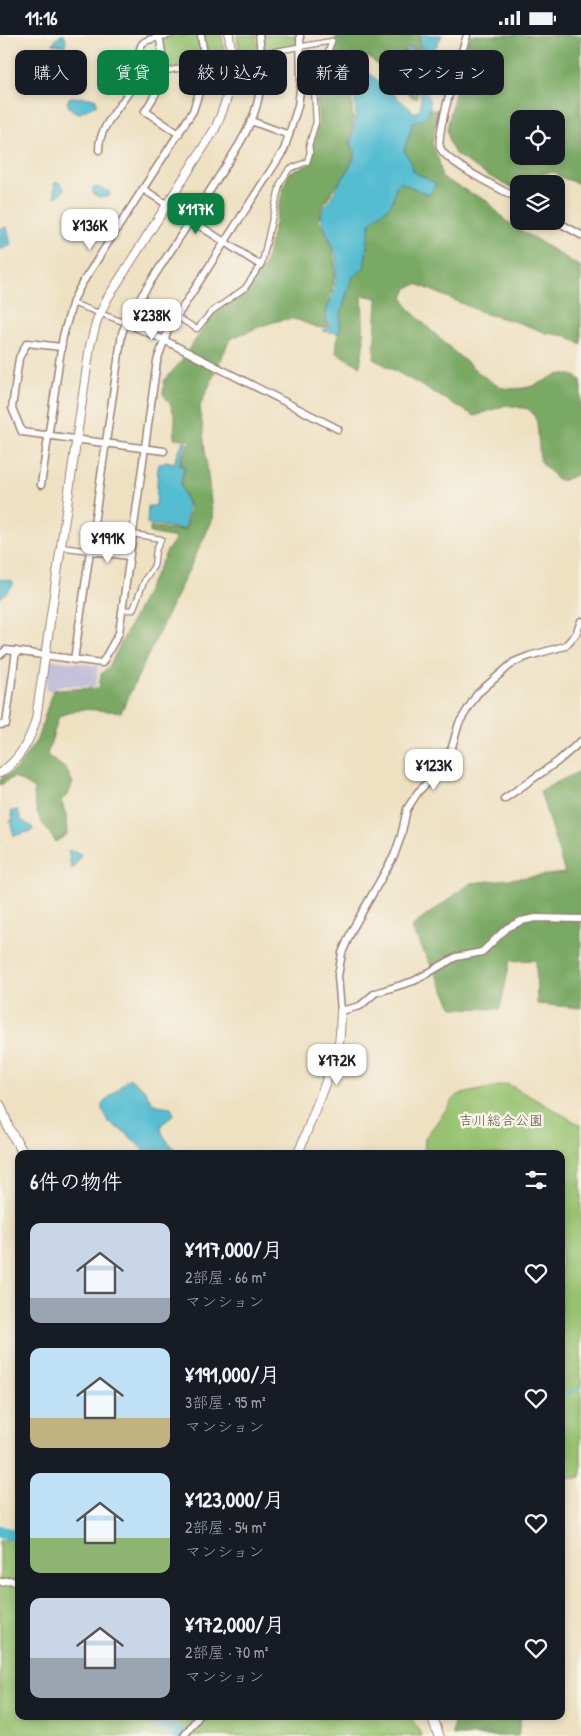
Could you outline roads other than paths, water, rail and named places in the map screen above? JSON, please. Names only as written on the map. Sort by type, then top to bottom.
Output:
[{"type":"main road","points":[[0,1105],[9,1129],[22,1150]]},
{"type":"main road","points":[[433,1720],[439,1736]]},
{"type":"street","points":[[140,50],[140,46],[144,42],[160,36],[172,35]]},
{"type":"street","points":[[201,35],[203,50]]},
{"type":"street","points":[[229,35],[231,50]]},
{"type":"street","points":[[259,35],[262,50]]},
{"type":"street","points":[[0,655],[6,650],[102,663],[119,633],[157,361],[164,340],[177,317],[284,150],[298,107],[301,82],[300,35]]},
{"type":"street","points":[[467,35],[440,129],[440,147],[444,155],[456,164],[510,194]]},
{"type":"street","points":[[160,36],[162,50]]},
{"type":"street","points":[[177,317],[197,329],[211,312],[245,288],[262,263],[280,184],[289,169],[307,161],[310,152],[309,145],[316,122],[315,80],[332,41],[282,50]]},
{"type":"street","points":[[99,149],[99,141],[104,130],[127,95]]},
{"type":"street","points":[[154,95],[145,111],[179,134]]},
{"type":"street","points":[[41,485],[61,347],[72,303],[81,285],[179,134],[193,111],[199,95]]},
{"type":"street","points":[[0,773],[20,754],[33,732],[46,655],[90,346],[99,314],[106,299],[215,129],[228,95]]},
{"type":"street","points":[[74,659],[122,333],[134,306],[192,220],[245,134],[251,121],[258,95]]},
{"type":"street","points":[[251,121],[289,135]]},
{"type":"street","points":[[143,189],[260,265]]},
{"type":"street","points":[[565,226],[581,235]]},
{"type":"street","points":[[72,303],[126,323],[164,340],[338,429]]},
{"type":"street","points":[[61,347],[27,343],[19,358],[12,408],[22,432],[164,451]]},
{"type":"street","points":[[122,610],[133,611],[145,579],[154,566],[156,550],[162,539],[133,534]]},
{"type":"street","points":[[61,547],[130,556]]},
{"type":"street","points":[[300,1150],[338,1050],[341,1011],[338,976],[342,953],[352,930],[394,856],[407,809],[418,792],[446,761],[452,747],[458,723],[477,694],[514,662],[564,646],[576,634],[581,621]]},
{"type":"street","points":[[0,725],[6,724],[16,651]]},
{"type":"street","points":[[504,799],[557,762],[581,741]]},
{"type":"street","points":[[341,1011],[360,1006],[375,993],[414,981],[456,957],[482,952],[507,928],[520,921],[536,918],[581,919]]},
{"type":"street","points":[[0,1582],[10,1580],[15,1582]]},
{"type":"street","points":[[184,1736],[196,1720]]},
{"type":"water","points":[[61,35],[64,35],[66,40],[65,46],[52,43]]},
{"type":"water","points":[[420,35],[442,35],[434,50],[421,50],[423,47],[420,43]]},
{"type":"water","points":[[369,73],[379,82],[379,95],[394,95],[415,113],[421,107],[421,95],[427,95],[430,103],[428,114],[424,119],[413,122],[404,151],[411,162],[413,171],[436,184],[429,195],[400,182],[398,184],[391,204],[370,224],[364,268],[352,277],[340,316],[340,330],[338,333],[322,331],[330,328],[326,314],[334,291],[336,267],[335,252],[323,225],[322,214],[324,207],[348,170],[356,152],[351,144],[356,112],[354,95],[369,95]]},
{"type":"water","points":[[70,97],[94,98],[97,101],[96,105],[80,113],[69,106],[67,102]]},
{"type":"water","points":[[59,182],[64,190],[55,197],[54,183]]},
{"type":"water","points":[[93,188],[109,191],[110,194],[108,197],[102,198],[97,196],[93,194]]},
{"type":"water","points":[[7,227],[11,245],[0,250],[0,229]]},
{"type":"water","points":[[187,442],[179,465],[184,467],[180,484],[188,507],[185,529],[147,524],[148,506],[156,506],[158,465],[166,461],[174,463],[182,443]]},
{"type":"water","points":[[0,579],[13,581],[13,586],[0,598]]},
{"type":"water","points":[[18,810],[21,820],[32,827],[33,830],[14,836],[10,821],[13,820],[11,811]]},
{"type":"water","points":[[68,850],[81,854],[74,868],[71,868]]},
{"type":"water","points":[[129,1078],[144,1089],[152,1102],[157,1105],[171,1107],[174,1115],[161,1125],[161,1130],[164,1137],[176,1150],[142,1150],[125,1132],[109,1123],[102,1109],[102,1104]]},
{"type":"waterway","points":[[565,1395],[581,1387]]},
{"type":"waterway","points":[[0,1531],[15,1536]]},
{"type":"waterway","points":[[156,1720],[184,1736]]},
{"type":"park label","name":"吉川総合公園","points":[[501,1120]]}]
